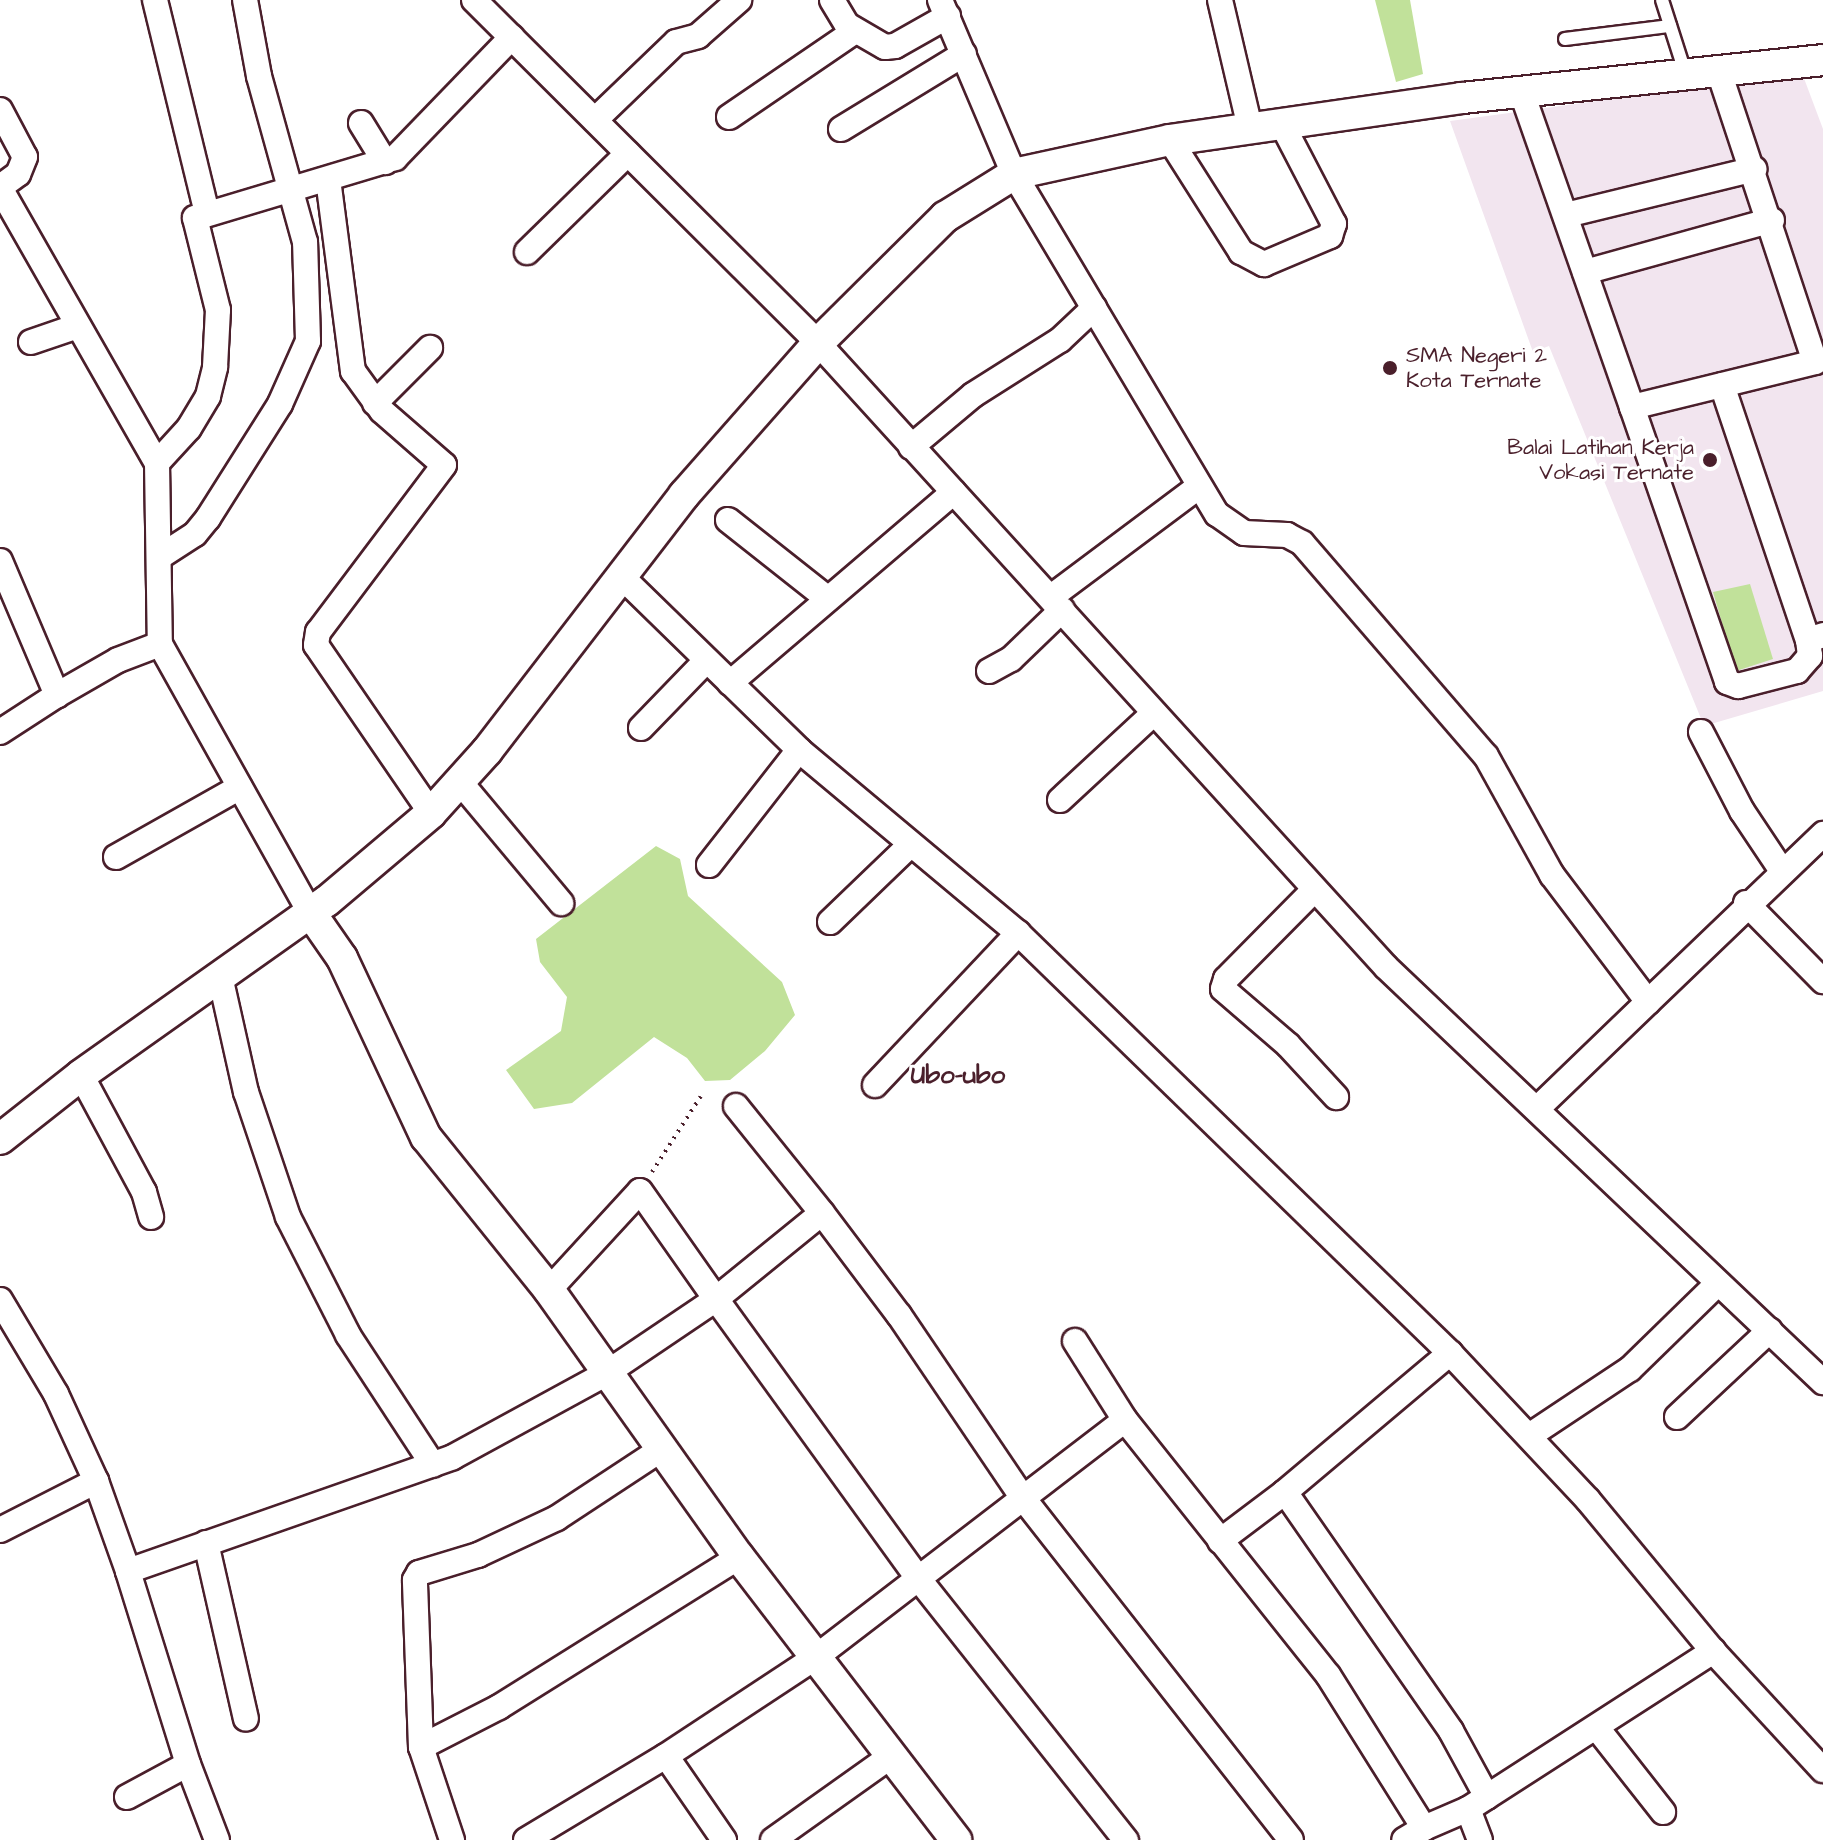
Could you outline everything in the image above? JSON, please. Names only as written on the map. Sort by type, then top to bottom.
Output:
[{"type":"street","points":[[155,0],[207,214]]},
{"type":"street","points":[[161,556],[195,534],[208,518],[280,404],[308,341],[305,242],[245,0]]},
{"type":"street","points":[[474,0],[818,343],[1386,967],[1538,1108],[1717,1284],[1823,1382]]},
{"type":"street","points":[[595,120],[676,42],[698,36],[739,0]]},
{"type":"street","points":[[832,0],[855,31],[895,46],[944,8],[1014,174],[1198,487],[1234,528],[1287,535],[1302,543],[1486,756],[1552,875],[1648,1002]]},
{"type":"street","points":[[1220,0],[1250,128]]},
{"type":"street","points":[[729,117],[855,31]]},
{"type":"street","points":[[157,463],[189,428],[208,396],[215,367],[218,310],[194,221],[293,187],[385,162],[409,144],[512,37]]},
{"type":"street","points":[[841,129],[964,54]]},
{"type":"street","points":[[0,1139],[73,1081],[310,912],[431,813],[460,782],[684,495],[818,343],[945,217],[1014,174],[1170,140],[1462,98],[1823,60]]},
{"type":"street","points":[[1632,407],[1722,385],[1819,373],[1772,220],[1719,72]]},
{"type":"street","points":[[1522,93],[1727,682],[1738,686],[1797,671],[1810,656],[1815,638],[1722,385]]},
{"type":"street","points":[[0,110],[25,157],[18,174],[0,187],[75,327],[157,463],[161,556],[160,644],[310,912],[342,958],[426,1137],[549,1290],[605,1374],[739,1557],[956,1840]]},
{"type":"street","points":[[361,123],[385,162]]},
{"type":"street","points":[[1170,140],[1241,252],[1264,264],[1330,236],[1334,224],[1282,124]]},
{"type":"street","points":[[527,252],[628,153]]},
{"type":"street","points":[[1566,215],[1754,169]]},
{"type":"street","points":[[325,180],[351,364],[375,403],[440,457],[443,470],[318,632],[316,645],[431,813]]},
{"type":"street","points":[[1585,272],[1772,220]]},
{"type":"street","points":[[911,447],[973,395],[1060,340],[1094,308]]},
{"type":"street","points":[[31,342],[75,327]]},
{"type":"street","points":[[375,403],[430,348]]},
{"type":"street","points":[[989,671],[1023,649],[1056,603],[1198,487]]},
{"type":"street","points":[[730,683],[954,492]]},
{"type":"street","points":[[728,520],[828,599]]},
{"type":"street","points":[[0,561],[57,695]]},
{"type":"street","points":[[622,577],[799,750],[1018,933],[1450,1353],[1588,1500],[1713,1651],[1823,1770]]},
{"type":"street","points":[[0,732],[118,660],[160,644]]},
{"type":"street","points":[[641,728],[706,661]]},
{"type":"street","points":[[1060,800],[1154,713]]},
{"type":"street","points":[[1701,732],[1742,811],[1782,871]]},
{"type":"street","points":[[709,865],[799,750]]},
{"type":"street","points":[[460,782],[561,903]]},
{"type":"street","points":[[116,857],[240,787]]},
{"type":"street","points":[[1538,1108],[1746,903],[1823,834]]},
{"type":"street","points":[[830,922],[911,844]]},
{"type":"street","points":[[1314,890],[1226,979],[1223,989],[1288,1045],[1336,1097]]},
{"type":"street","points":[[1746,903],[1823,981]]},
{"type":"street","points":[[875,1085],[1018,933]]},
{"type":"street","points":[[220,976],[246,1092],[288,1217],[348,1335],[433,1465]]},
{"type":"street","points":[[73,1081],[144,1192],[151,1217]]},
{"type":"street","points":[[736,1106],[899,1315],[1023,1498],[1291,1840]]},
{"type":"street","points":[[549,1290],[640,1191],[918,1578],[1126,1840]]},
{"type":"street","points":[[128,1571],[338,1494],[433,1465],[605,1374],[716,1299],[822,1213]]},
{"type":"street","points":[[1529,1436],[1630,1369],[1717,1284]]},
{"type":"street","points":[[0,1300],[56,1394],[96,1481],[128,1571],[188,1764],[217,1840]]},
{"type":"street","points":[[1677,1417],[1770,1330]]},
{"type":"street","points":[[1075,1341],[1125,1420],[1328,1675],[1414,1834],[1477,1803],[1713,1651]]},
{"type":"street","points":[[1220,1541],[1285,1492],[1450,1353]]},
{"type":"street","points":[[526,1840],[666,1756],[816,1657],[1125,1420]]},
{"type":"street","points":[[452,1840],[421,1747],[414,1587],[419,1573],[478,1555],[557,1518],[660,1450]]},
{"type":"street","points":[[0,1530],[96,1481]]},
{"type":"street","points":[[1285,1492],[1451,1731],[1477,1803],[1480,1840]]},
{"type":"street","points":[[206,1543],[246,1719]]},
{"type":"street","points":[[421,1747],[499,1707],[739,1557]]},
{"type":"street","points":[[1597,1728],[1663,1812]]},
{"type":"street","points":[[666,1756],[724,1840]]},
{"type":"street","points":[[773,1840],[891,1756]]},
{"type":"street","points":[[127,1797],[188,1764]]},
{"type":"lane","points":[[1662,0],[1686,75]]},
{"type":"lane","points":[[1565,39],[1670,26]]},
{"type":"path","points":[[640,1191],[701,1096]]},
{"type":"shaded area","name":"Balai Latihan Kerja Vokasi Ternate","points":[[1802,73],[1823,129],[1823,691],[1704,726],[1549,346],[1533,352],[1450,121]]},
{"type":"green space","points":[[1375,0],[1410,0],[1423,74],[1396,82]]},
{"type":"green space","points":[[1750,584],[1773,659],[1736,671],[1713,592]]},
{"type":"green space","points":[[656,846],[680,859],[688,896],[782,982],[795,1015],[765,1051],[730,1080],[705,1081],[687,1058],[654,1037],[572,1103],[534,1109],[506,1070],[561,1031],[567,997],[540,962],[536,939]]},
{"type":"place","name":"SMA Negeri 2 Kota Ternate","points":[[1390,368]]},
{"type":"place","name":"Balai Latihan Kerja Vokasi Ternate","points":[[1710,460]]},
{"type":"district","name":"Ubo-ubo","points":[[958,1076]]}]
